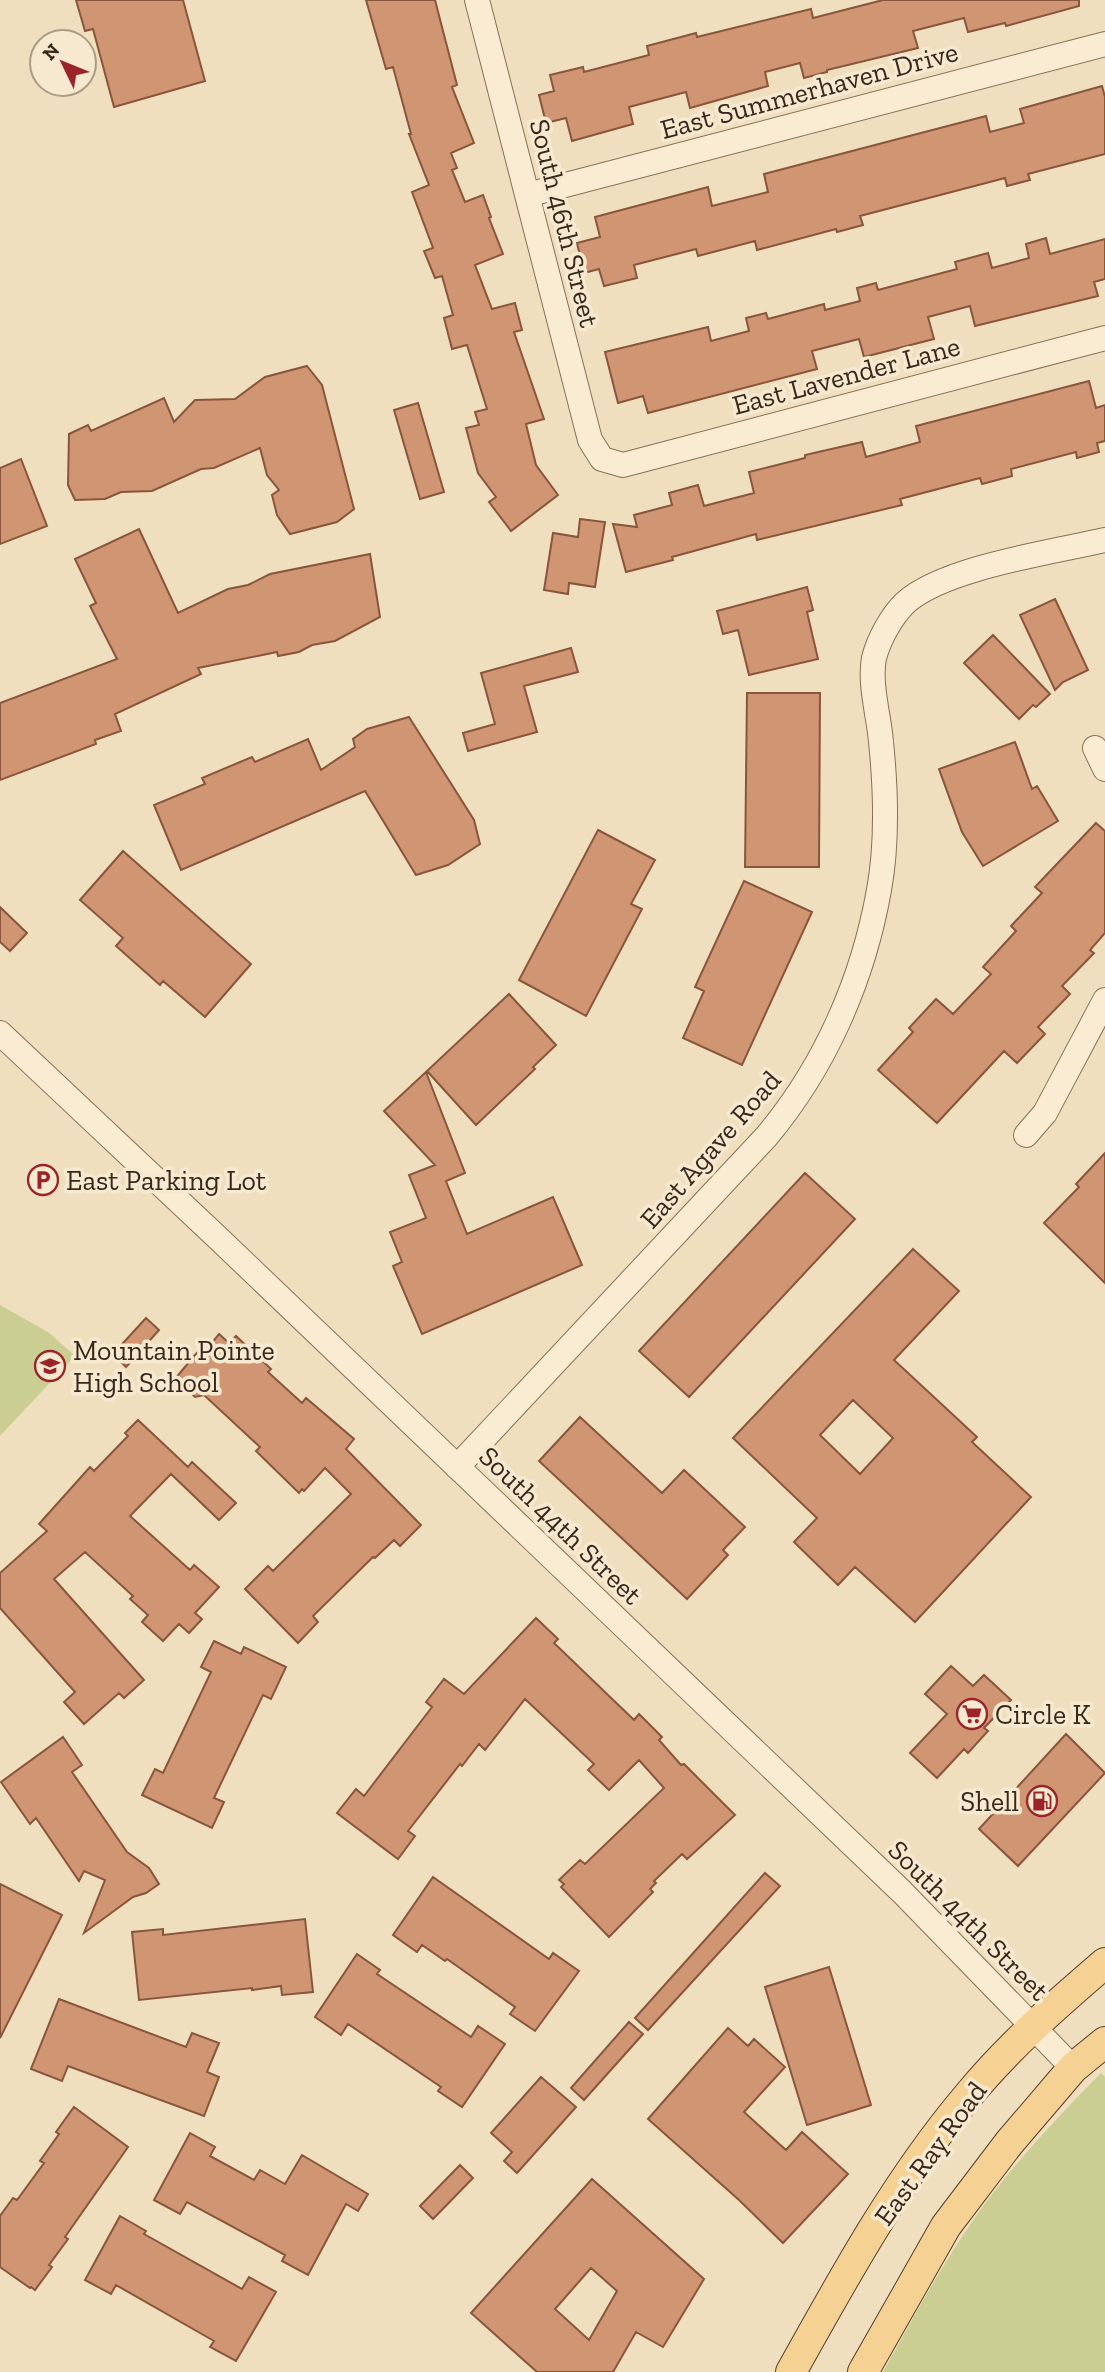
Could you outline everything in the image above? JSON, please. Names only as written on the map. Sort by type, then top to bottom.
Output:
[{"type":"main road","name":"East Ray Road","points":[[791,2372],[897,2190],[967,2097],[1032,2026],[1105,1963]]},
{"type":"main road","name":"East Ray Road","points":[[863,2372],[946,2226],[1009,2143],[1073,2068],[1105,2042]]},
{"type":"street","name":"South 46th Street","points":[[477,0],[590,440],[602,459]]},
{"type":"street","name":"East Summerhaven Drive","points":[[527,195],[1105,44]]},
{"type":"street","name":"East Lavender Lane","points":[[602,459],[623,465],[1105,338]]},
{"type":"street","name":"East Agave Road","points":[[457,1467],[766,1137],[790,1109],[835,1030],[869,940],[880,888],[885,781],[873,678],[874,659],[893,617],[906,603],[929,586],[957,576],[1105,540]]},
{"type":"street","points":[[1026,1135],[1045,1113],[1105,1000]]},
{"type":"street","name":"South 44th Street","points":[[0,1033],[902,1892],[1073,2068]]},
{"type":"green space","points":[[0,1305],[48,1332],[75,1356],[0,1436]]},
{"type":"green space","points":[[1101,2073],[1105,2077],[1105,2372],[883,2372],[938,2275],[988,2199],[1034,2143]]},
{"type":"building","points":[[76,0],[183,0],[205,81],[114,107],[98,48],[98,28],[84,28]]},
{"type":"building","points":[[366,0],[435,0],[457,85],[452,87],[474,143],[451,153],[457,168],[452,170],[465,202],[483,195],[503,254],[475,265],[492,309],[515,303],[522,330],[514,332],[544,419],[526,424],[536,465],[558,495],[511,531],[489,502],[496,497],[478,473],[466,428],[479,425],[475,412],[487,409],[467,345],[452,349],[444,318],[453,315],[442,276],[435,278],[424,251],[433,248],[412,192],[429,185],[409,134],[393,67],[386,69]]},
{"type":"building","points":[[883,0],[1079,0],[1079,6],[1006,26],[1005,23],[968,32],[964,18],[913,31],[918,48],[804,78],[800,63],[765,72],[768,86],[690,108],[686,92],[629,107],[633,124],[572,141],[566,118],[546,123],[539,95],[554,91],[550,75],[583,67],[584,72],[649,55],[647,46],[696,33],[697,37],[811,9],[813,18]]},
{"type":"building","points":[[1102,86],[1105,97],[1105,154],[1028,174],[1030,180],[1007,186],[1005,178],[860,216],[863,225],[837,232],[836,229],[757,250],[755,241],[698,256],[696,249],[634,265],[637,278],[604,286],[599,269],[584,273],[577,243],[600,237],[595,217],[708,187],[712,206],[768,192],[764,174],[986,116],[990,132],[1024,123],[1020,109]]},
{"type":"building","points":[[1046,238],[1050,254],[1105,239],[1105,279],[1094,282],[1098,296],[975,326],[970,306],[928,317],[934,339],[864,357],[859,339],[812,351],[817,369],[648,413],[643,396],[618,403],[605,352],[708,327],[711,341],[749,331],[746,318],[766,313],[768,319],[824,304],[825,310],[860,301],[857,288],[876,283],[878,290],[957,269],[955,262],[988,253],[992,268],[1029,258],[1026,244]]},
{"type":"building","points":[[307,366],[322,385],[354,509],[337,522],[290,534],[277,515],[272,495],[279,490],[267,475],[260,448],[214,468],[201,469],[152,491],[121,492],[105,499],[75,500],[68,485],[69,434],[88,425],[91,431],[164,398],[174,422],[195,400],[235,399],[265,377]]},
{"type":"building","points":[[1089,381],[1096,408],[1105,405],[1105,441],[1097,443],[1099,452],[1077,458],[1076,452],[1011,469],[1012,476],[982,484],[980,478],[900,499],[902,505],[757,540],[756,534],[626,572],[613,524],[637,527],[634,515],[672,505],[669,493],[698,485],[704,506],[754,493],[749,472],[862,442],[866,457],[920,442],[916,426]]},
{"type":"building","points":[[418,403],[444,492],[420,499],[394,410]]},
{"type":"building","points":[[21,459],[47,526],[0,544],[0,468]]},
{"type":"building","points":[[580,519],[605,522],[595,587],[569,583],[568,594],[544,590],[553,533],[578,537]]},
{"type":"building","points":[[139,529],[178,613],[228,589],[248,585],[270,574],[370,554],[380,617],[335,641],[312,645],[299,652],[278,656],[277,652],[198,668],[201,674],[115,714],[121,731],[95,740],[96,744],[0,780],[0,703],[117,659],[90,606],[96,603],[75,559]]},
{"type":"building","points":[[807,587],[813,610],[807,612],[818,659],[749,675],[738,630],[723,634],[717,611]]},
{"type":"building","points":[[1055,599],[1088,670],[1063,682],[1055,690],[1020,615]]},
{"type":"building","points":[[993,635],[1050,694],[1036,707],[1033,705],[1019,719],[964,663]]},
{"type":"building","points":[[571,648],[578,672],[524,686],[537,732],[468,751],[463,733],[495,724],[481,673]]},
{"type":"building","points":[[747,693],[820,693],[819,867],[745,867]]},
{"type":"building","points":[[409,717],[474,820],[480,844],[448,865],[416,875],[365,791],[181,870],[154,805],[205,784],[202,778],[252,757],[255,762],[308,739],[321,770],[355,747],[353,739],[367,729]]},
{"type":"building","points":[[1015,742],[1032,789],[1037,786],[1058,821],[983,866],[962,832],[939,769]]},
{"type":"building","points":[[1096,823],[1105,831],[1105,933],[1090,950],[1094,953],[1062,986],[1070,994],[1038,1027],[1045,1034],[1017,1063],[1004,1051],[937,1123],[878,1070],[913,1032],[909,1028],[936,999],[953,1014],[991,974],[983,967],[1016,931],[1011,926],[1042,893],[1035,887]]},
{"type":"building","points":[[598,830],[655,860],[631,904],[642,909],[586,1016],[519,980]]},
{"type":"building","points":[[123,851],[251,964],[205,1017],[163,981],[160,985],[116,946],[123,938],[80,900]]},
{"type":"building","points":[[744,881],[812,912],[742,1065],[683,1038],[704,991],[695,987]]},
{"type":"building","points":[[0,907],[27,933],[10,951],[0,942]]},
{"type":"building","points":[[509,994],[556,1045],[533,1067],[535,1069],[476,1125],[427,1071]]},
{"type":"building","points":[[426,1072],[465,1173],[446,1181],[467,1234],[553,1197],[582,1265],[422,1334],[393,1266],[402,1262],[390,1232],[426,1218],[409,1175],[435,1165],[384,1111]]},
{"type":"building","points":[[1105,1153],[1105,1283],[1044,1223],[1079,1187],[1076,1184]]},
{"type":"building","points":[[805,1173],[855,1219],[689,1397],[639,1351]]},
{"type":"building","points":[[913,1249],[959,1291],[894,1360],[977,1437],[972,1442],[1031,1497],[915,1622],[855,1567],[838,1585],[794,1542],[817,1518],[733,1438]],"holes":[[[853,1400],[893,1438],[860,1474],[820,1435]]]},
{"type":"building","points":[[146,1318],[159,1330],[126,1367],[113,1354]]},
{"type":"building","points":[[219,1334],[229,1343],[236,1336],[271,1369],[268,1372],[302,1403],[306,1398],[354,1439],[346,1449],[421,1525],[400,1546],[394,1540],[373,1557],[313,1616],[318,1622],[298,1643],[245,1589],[268,1566],[273,1571],[351,1494],[325,1468],[299,1493],[256,1451],[260,1447],[204,1395],[195,1397],[175,1379],[194,1356],[209,1341],[211,1344]]},
{"type":"building","points":[[580,1417],[662,1493],[684,1470],[745,1527],[723,1550],[728,1555],[687,1599],[539,1461]]},
{"type":"building","points":[[138,1420],[188,1467],[192,1462],[236,1503],[219,1520],[171,1474],[130,1516],[190,1570],[194,1565],[219,1587],[195,1613],[202,1619],[189,1633],[179,1624],[163,1641],[142,1622],[148,1615],[130,1599],[133,1596],[85,1552],[54,1579],[144,1680],[124,1698],[119,1693],[84,1724],[64,1702],[75,1692],[0,1608],[0,1573],[47,1531],[39,1524],[90,1467],[94,1471],[128,1436],[125,1433]]},
{"type":"building","points":[[536,1618],[558,1639],[554,1643],[634,1720],[639,1714],[662,1737],[659,1740],[681,1765],[684,1764],[735,1815],[687,1859],[682,1854],[654,1881],[656,1883],[650,1889],[653,1892],[609,1937],[561,1887],[564,1884],[559,1880],[580,1860],[585,1864],[664,1788],[639,1760],[609,1790],[588,1770],[594,1764],[525,1699],[485,1750],[479,1744],[462,1766],[460,1764],[408,1831],[415,1836],[398,1859],[337,1813],[356,1789],[364,1796],[432,1707],[426,1702],[444,1679],[464,1694]]},
{"type":"building","points":[[214,1641],[241,1654],[244,1647],[286,1667],[271,1699],[263,1695],[214,1798],[224,1802],[212,1828],[142,1795],[155,1769],[163,1773],[211,1672],[201,1667]]},
{"type":"building","name":"Circle K","points":[[951,1666],[973,1686],[984,1675],[1011,1700],[984,1728],[988,1731],[968,1753],[964,1749],[937,1778],[910,1753],[947,1714],[925,1694]]},
{"type":"building","name":"Shell","points":[[1066,1734],[1105,1773],[1018,1866],[979,1829]]},
{"type":"building","points":[[63,1737],[82,1765],[72,1772],[127,1852],[149,1868],[159,1884],[146,1893],[133,1897],[84,1933],[105,1880],[84,1871],[79,1881],[36,1818],[30,1824],[1,1782]]},
{"type":"building","points":[[765,1873],[780,1886],[648,2030],[635,2018]]},
{"type":"building","points":[[433,1877],[549,1959],[553,1953],[579,1971],[535,2031],[510,2014],[515,2007],[447,1959],[445,1961],[422,1945],[417,1952],[393,1935]]},
{"type":"building","points":[[0,1884],[62,1915],[0,2038]]},
{"type":"building","points":[[305,1919],[313,1992],[282,1995],[281,1986],[139,2000],[132,1932],[163,1929],[163,1935]]},
{"type":"building","points":[[357,1954],[380,1970],[377,1974],[471,2037],[478,2026],[505,2044],[462,2107],[438,2091],[441,2087],[348,2024],[341,2035],[315,2017]]},
{"type":"building","points":[[829,1967],[871,2105],[807,2125],[765,1987]]},
{"type":"building","points":[[59,1999],[186,2047],[192,2033],[219,2043],[207,2072],[219,2077],[204,2116],[68,2066],[62,2081],[31,2069]]},
{"type":"building","points":[[629,2022],[643,2034],[584,2100],[571,2088]]},
{"type":"building","points":[[728,2028],[748,2046],[754,2039],[785,2067],[744,2112],[786,2150],[802,2132],[848,2174],[783,2243],[648,2119]]},
{"type":"building","points":[[541,2077],[576,2107],[517,2173],[504,2161],[512,2152],[491,2133]]},
{"type":"building","points":[[74,2107],[128,2147],[65,2237],[68,2239],[35,2290],[0,2267],[0,2216],[13,2198],[17,2200],[44,2163],[40,2161]]},
{"type":"building","points":[[190,2133],[215,2147],[210,2156],[254,2180],[260,2170],[285,2184],[302,2155],[368,2194],[358,2211],[346,2204],[308,2275],[282,2261],[285,2255],[187,2202],[180,2214],[154,2200]]},
{"type":"building","points":[[460,2165],[473,2178],[433,2219],[420,2206]]},
{"type":"building","points":[[592,2179],[704,2279],[663,2347],[636,2332],[613,2372],[537,2372],[471,2313]],"holes":[[[591,2268],[617,2291],[589,2340],[555,2309]]]},
{"type":"building","points":[[120,2216],[146,2231],[144,2234],[242,2289],[249,2277],[276,2292],[236,2361],[210,2347],[214,2341],[116,2285],[111,2294],[85,2280]]},
{"type":"place","name":"East Parking Lot","points":[[43,1180]]},
{"type":"place","name":"Mountain Pointe High School","points":[[50,1366]]},
{"type":"place","name":"Circle K","points":[[972,1714]]},
{"type":"place","name":"Shell","points":[[1042,1801]]}]
